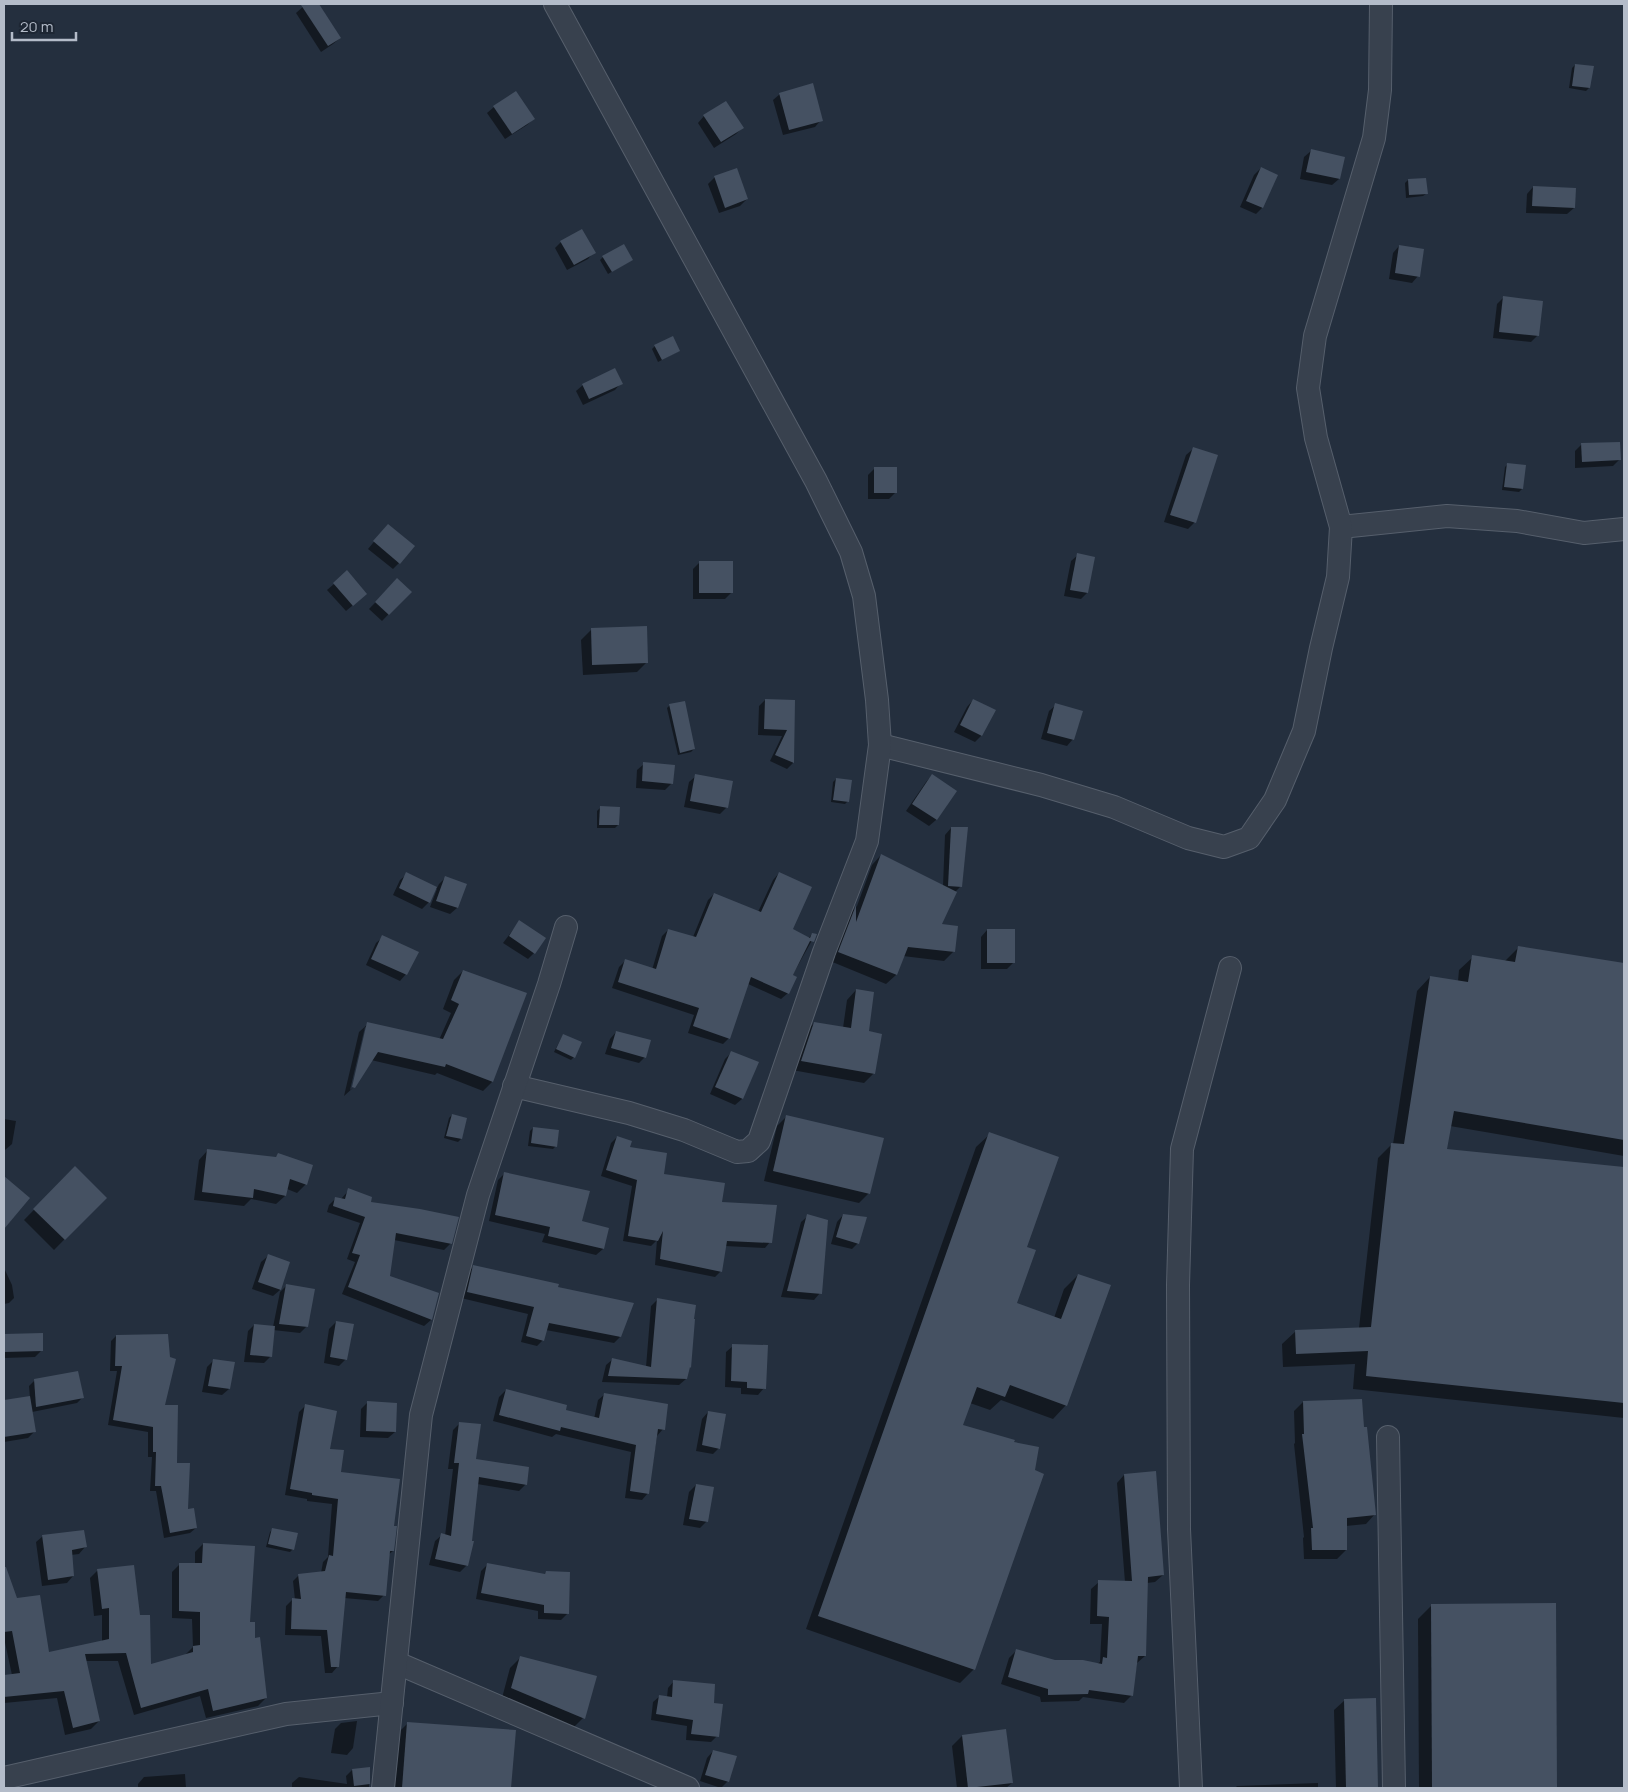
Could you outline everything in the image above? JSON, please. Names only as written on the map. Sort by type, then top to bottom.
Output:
[{"type":"street","points":[[514,1086],[629,1113],[684,1130],[738,1152],[748,1151],[759,1142],[824,952],[867,841],[880,745],[877,700],[864,596],[851,552],[811,472],[555,4]]},
{"type":"street","points":[[880,745],[1041,785],[1114,807],[1188,838],[1224,847],[1249,838],[1275,800],[1304,732],[1338,577],[1341,527],[1316,438],[1308,388],[1315,336],[1374,138],[1380,90],[1381,4]]},
{"type":"street","points":[[1341,527],[1447,516],[1517,521],[1584,533],[1624,529]]},
{"type":"street","points":[[383,1788],[421,1415],[478,1195],[549,984],[566,927]]},
{"type":"street","points":[[1191,1788],[1179,1529],[1178,1285],[1182,1149],[1230,968]]},
{"type":"street","points":[[1388,1437],[1394,1788]]},
{"type":"street","points":[[396,1663],[688,1788]]},
{"type":"street","points":[[4,1778],[286,1714],[392,1703]]},
{"type":"building","points":[[319,4],[341,38],[328,46],[301,5]]},
{"type":"building","points":[[1575,64],[1594,66],[1590,88],[1572,86]]},
{"type":"building","points":[[813,83],[823,121],[789,130],[779,93]]},
{"type":"building","points":[[516,91],[535,119],[512,134],[493,106]]},
{"type":"building","points":[[726,101],[744,128],[721,142],[703,115]]},
{"type":"building","points":[[1311,149],[1345,157],[1340,179],[1306,172]]},
{"type":"building","points":[[1261,167],[1278,175],[1263,208],[1246,201]]},
{"type":"building","points":[[737,168],[748,199],[725,208],[714,176]]},
{"type":"building","points":[[1426,178],[1428,194],[1409,195],[1408,179]]},
{"type":"building","points":[[1533,186],[1576,188],[1575,208],[1532,206]]},
{"type":"building","points":[[582,229],[596,253],[574,265],[560,241]]},
{"type":"building","points":[[624,244],[633,260],[612,272],[602,256]]},
{"type":"building","points":[[1399,245],[1424,249],[1420,277],[1395,273]]},
{"type":"building","points":[[1503,296],[1543,301],[1539,336],[1499,332]]},
{"type":"building","points":[[673,336],[680,351],[662,360],[654,345]]},
{"type":"building","points":[[615,368],[623,384],[589,399],[582,384]]},
{"type":"building","points":[[1620,442],[1621,460],[1582,462],[1581,443]]},
{"type":"building","points":[[1193,447],[1218,455],[1196,523],[1170,515]]},
{"type":"building","points":[[1507,463],[1526,465],[1523,489],[1504,487]]},
{"type":"building","points":[[874,467],[897,467],[897,493],[874,493]]},
{"type":"building","points":[[388,524],[415,546],[400,564],[373,541]]},
{"type":"building","points":[[1077,553],[1095,557],[1088,593],[1070,590]]},
{"type":"building","points":[[699,561],[733,561],[733,593],[699,593]]},
{"type":"building","points":[[347,570],[367,594],[353,606],[333,583]]},
{"type":"building","points":[[397,578],[412,592],[389,615],[375,602]]},
{"type":"building","points":[[647,626],[648,663],[592,665],[591,628]]},
{"type":"building","points":[[765,699],[795,700],[794,763],[775,755],[787,730],[764,729]]},
{"type":"building","points":[[973,699],[996,710],[982,736],[960,725]]},
{"type":"building","points":[[685,701],[695,749],[680,753],[669,704]]},
{"type":"building","points":[[1055,703],[1083,711],[1074,740],[1047,733]]},
{"type":"building","points":[[643,762],[675,765],[673,784],[642,781]]},
{"type":"building","points":[[695,774],[733,781],[728,808],[690,801]]},
{"type":"building","points":[[932,774],[957,791],[937,820],[912,804]]},
{"type":"building","points":[[836,778],[852,780],[849,802],[833,800]]},
{"type":"building","points":[[600,806],[620,807],[619,825],[599,825]]},
{"type":"building","points":[[951,827],[968,827],[962,887],[948,886]]},
{"type":"building","points":[[881,854],[957,892],[942,924],[958,926],[955,952],[908,947],[897,975],[838,952],[856,905],[856,922]]},
{"type":"building","points":[[406,872],[437,887],[430,903],[399,888]]},
{"type":"building","points":[[779,872],[812,887],[793,929],[810,938],[812,933],[817,934],[814,942],[810,941],[793,975],[797,977],[789,994],[751,977],[730,1039],[693,1026],[699,1008],[618,982],[625,959],[656,969],[668,929],[696,937],[714,893],[761,912]]},
{"type":"building","points":[[445,876],[467,884],[458,908],[436,901]]},
{"type":"building","points":[[519,920],[546,938],[535,954],[509,936]]},
{"type":"building","points":[[987,929],[1015,929],[1015,963],[987,963]]},
{"type":"building","points":[[382,935],[419,952],[407,975],[371,959]]},
{"type":"building","points":[[1518,946],[1624,963],[1624,1140],[1454,1111],[1447,1149],[1624,1167],[1624,1403],[1366,1376],[1368,1351],[1296,1354],[1295,1330],[1371,1327],[1391,1143],[1404,1144],[1430,976],[1468,982],[1472,955],[1515,962]]},
{"type":"building","points":[[463,970],[527,993],[493,1082],[446,1064],[445,1067],[378,1052],[355,1088],[352,1087],[367,1022],[443,1039],[459,1004],[451,1000]]},
{"type":"building","points":[[856,989],[874,992],[869,1031],[882,1034],[875,1074],[801,1061],[814,1022],[851,1028]]},
{"type":"building","points":[[616,1031],[651,1040],[646,1058],[611,1048]]},
{"type":"building","points":[[563,1034],[582,1042],[575,1058],[556,1049]]},
{"type":"building","points":[[731,1051],[759,1062],[743,1099],[715,1087]]},
{"type":"building","points":[[452,1114],[467,1118],[462,1139],[446,1136]]},
{"type":"building","points":[[786,1115],[884,1138],[870,1194],[773,1171]]},
{"type":"building","points":[[533,1127],[559,1130],[557,1147],[531,1143]]},
{"type":"building","points":[[989,1132],[1059,1157],[1027,1247],[1036,1250],[1017,1303],[1061,1319],[1078,1274],[1111,1285],[1067,1406],[1010,1385],[1005,1397],[977,1387],[963,1425],[1015,1440],[1014,1442],[1039,1447],[1035,1470],[1044,1474],[975,1670],[818,1616]]},
{"type":"building","points":[[617,1136],[632,1141],[630,1147],[667,1153],[664,1174],[725,1183],[722,1202],[777,1205],[772,1243],[727,1241],[722,1272],[660,1259],[663,1231],[658,1241],[628,1236],[637,1180],[606,1170]]},
{"type":"building","points":[[207,1149],[276,1157],[278,1153],[313,1165],[307,1185],[290,1179],[286,1196],[254,1189],[253,1198],[202,1192]]},
{"type":"building","points":[[75,1166],[107,1198],[65,1240],[33,1209]]},
{"type":"building","points":[[504,1172],[590,1191],[582,1221],[609,1228],[604,1249],[548,1236],[550,1227],[495,1215]]},
{"type":"building","points":[[4,1176],[30,1198],[4,1229]]},
{"type":"building","points":[[348,1188],[372,1197],[371,1202],[459,1217],[452,1244],[396,1233],[390,1276],[439,1293],[432,1320],[348,1287],[360,1255],[352,1253],[365,1217],[333,1206],[335,1197],[345,1199]]},
{"type":"building","points":[[807,1214],[828,1220],[822,1294],[787,1291]]},
{"type":"building","points":[[843,1214],[867,1217],[859,1244],[836,1237]]},
{"type":"building","points":[[268,1254],[290,1262],[281,1290],[258,1282]]},
{"type":"building","points":[[473,1265],[559,1284],[558,1287],[634,1303],[621,1337],[549,1323],[544,1341],[526,1336],[534,1307],[467,1292]]},
{"type":"building","points":[[286,1284],[315,1289],[308,1327],[279,1324]]},
{"type":"building","points":[[657,1298],[696,1305],[691,1368],[687,1379],[608,1376],[612,1358],[651,1367]]},
{"type":"building","points":[[336,1321],[354,1324],[347,1360],[330,1357]]},
{"type":"building","points":[[254,1324],[275,1326],[272,1357],[250,1355]]},
{"type":"building","points":[[43,1333],[43,1351],[4,1352],[4,1334]]},
{"type":"building","points":[[168,1334],[170,1357],[176,1359],[165,1405],[178,1405],[177,1463],[190,1463],[188,1509],[194,1508],[197,1528],[170,1533],[161,1486],[155,1486],[156,1452],[153,1452],[153,1427],[113,1420],[122,1366],[115,1366],[116,1335]]},
{"type":"building","points":[[732,1344],[768,1345],[766,1389],[747,1388],[747,1382],[731,1381]]},
{"type":"building","points":[[213,1359],[235,1362],[230,1389],[208,1386]]},
{"type":"building","points":[[78,1371],[84,1398],[36,1407],[34,1379]]},
{"type":"building","points":[[506,1389],[567,1405],[566,1410],[599,1418],[604,1393],[668,1404],[665,1430],[658,1429],[649,1494],[630,1491],[636,1445],[561,1427],[560,1431],[499,1415]]},
{"type":"building","points":[[30,1396],[36,1432],[4,1437],[4,1400]]},
{"type":"building","points":[[1362,1399],[1364,1427],[1367,1427],[1376,1515],[1347,1518],[1347,1550],[1312,1550],[1311,1528],[1313,1528],[1302,1434],[1304,1434],[1303,1401]]},
{"type":"building","points":[[367,1401],[397,1403],[396,1432],[366,1431]]},
{"type":"building","points":[[305,1404],[337,1411],[330,1449],[344,1450],[341,1472],[400,1479],[394,1526],[397,1526],[394,1551],[390,1551],[386,1596],[346,1592],[339,1667],[331,1667],[327,1630],[291,1629],[292,1598],[301,1599],[298,1574],[325,1571],[329,1555],[333,1556],[338,1499],[290,1489]]},
{"type":"building","points":[[708,1411],[726,1414],[720,1449],[702,1445]]},
{"type":"building","points":[[459,1422],[481,1424],[476,1459],[529,1467],[527,1485],[479,1477],[472,1541],[474,1541],[468,1566],[435,1559],[441,1533],[451,1536],[459,1463],[454,1463]]},
{"type":"building","points":[[1156,1471],[1164,1575],[1148,1577],[1146,1656],[1138,1656],[1133,1696],[1089,1690],[1088,1694],[1048,1695],[1048,1689],[1008,1677],[1016,1649],[1055,1660],[1083,1660],[1102,1664],[1103,1657],[1107,1658],[1109,1617],[1097,1616],[1098,1580],[1132,1581],[1124,1474]]},
{"type":"building","points":[[696,1484],[714,1487],[708,1522],[689,1519]]},
{"type":"building","points":[[272,1528],[298,1533],[294,1550],[268,1544]]},
{"type":"building","points":[[84,1530],[87,1547],[72,1550],[74,1576],[48,1580],[42,1535]]},
{"type":"building","points":[[203,1543],[255,1546],[250,1622],[255,1622],[255,1638],[260,1637],[267,1698],[213,1711],[208,1689],[141,1708],[126,1653],[85,1654],[100,1721],[73,1728],[64,1691],[4,1697],[4,1675],[20,1673],[12,1631],[4,1632],[4,1567],[6,1567],[17,1598],[40,1595],[49,1652],[109,1639],[109,1608],[102,1609],[97,1569],[134,1565],[140,1615],[150,1615],[151,1664],[193,1652],[193,1646],[200,1645],[200,1612],[179,1611],[179,1563],[202,1563]]},
{"type":"building","points":[[487,1563],[545,1574],[546,1571],[570,1572],[569,1614],[544,1613],[544,1605],[481,1593]]},
{"type":"building","points":[[1556,1603],[1557,1788],[1432,1788],[1431,1604]]},
{"type":"building","points":[[520,1656],[597,1676],[585,1719],[511,1688]]},
{"type":"building","points":[[673,1680],[715,1684],[714,1703],[723,1704],[719,1737],[691,1734],[693,1720],[656,1714],[659,1695],[672,1697]]},
{"type":"building","points":[[1376,1698],[1378,1788],[1346,1788],[1344,1699]]},
{"type":"building","points":[[407,1722],[516,1730],[511,1788],[402,1788]]},
{"type":"building","points":[[1006,1729],[1013,1783],[968,1788],[962,1735]]},
{"type":"building","points":[[713,1750],[737,1756],[729,1782],[705,1775]]},
{"type":"building","points":[[370,1767],[370,1784],[354,1786],[352,1769]]}]
